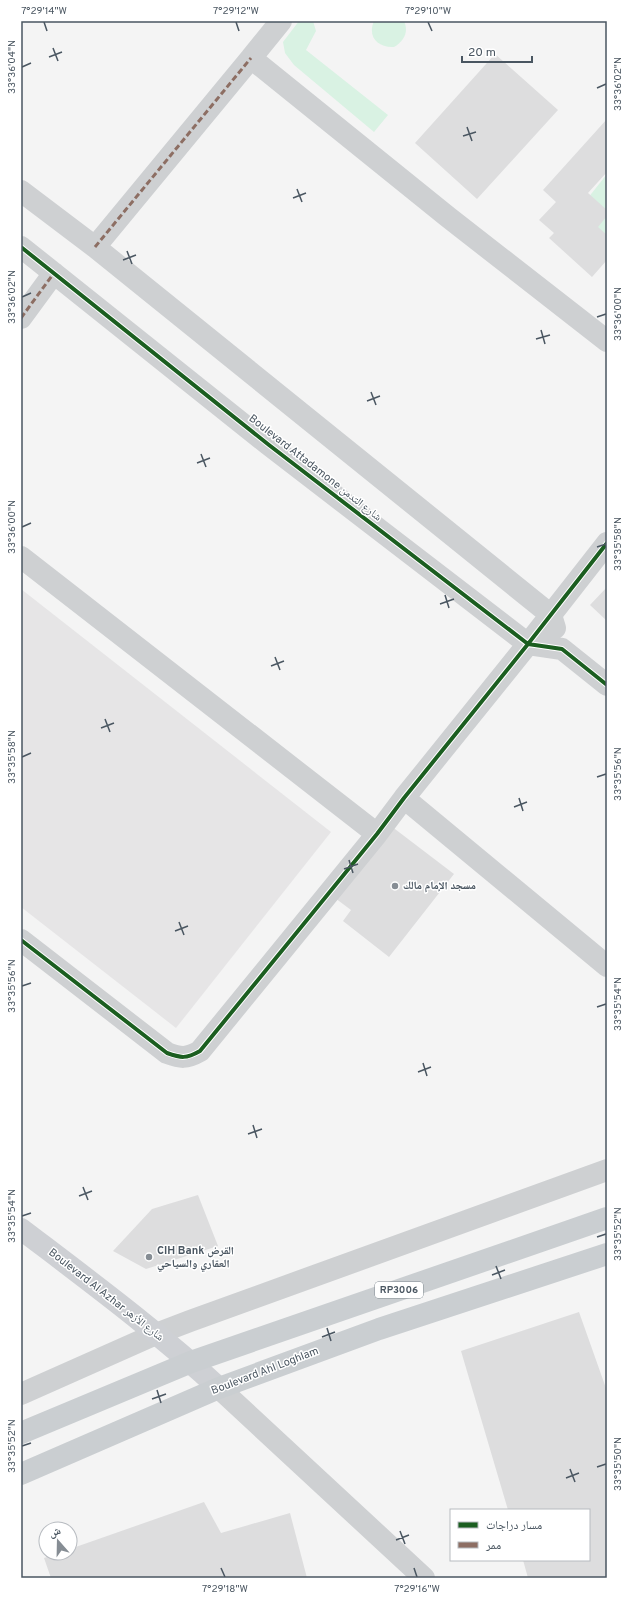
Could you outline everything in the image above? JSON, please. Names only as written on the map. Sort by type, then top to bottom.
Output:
[{"type":"main road","name":"RP3006","points":[[21,1433],[191,1362],[607,1218]]},
{"type":"main road","name":"Boulevard Al Azhar شارع الأزهر","points":[[21,1229],[191,1362],[219,1388]]},
{"type":"main road","name":"Boulevard Ahl Loghlam","points":[[21,1474],[219,1388],[378,1329],[607,1254]]},
{"type":"street","points":[[95,247],[281,21]]},
{"type":"street","points":[[251,58],[607,341]]},
{"type":"street","points":[[21,191],[95,247],[551,615],[562,649]]},
{"type":"street","name":"Boulevard Attadamone شارع التدمن","points":[[21,247],[269,445],[528,644],[562,649],[607,684]]},
{"type":"street","points":[[21,318],[54,273]]},
{"type":"street","points":[[21,940],[167,1053],[180,1058],[190,1056],[200,1051],[377,834],[607,543]]},
{"type":"street","points":[[21,557],[377,834]]},
{"type":"street","points":[[404,798],[607,966]]},
{"type":"street","points":[[21,1394],[156,1334],[607,1170]]},
{"type":"street","points":[[219,1388],[424,1578]]},
{"type":"shaded area","points":[[21,589],[331,832],[176,1028],[21,907]]},
{"type":"green space","points":[[299,21],[313,21],[316,31],[306,50],[388,115],[374,132],[294,65],[285,53],[283,42]]},
{"type":"green space","points":[[374,21],[404,21],[406,29],[405,36],[394,47],[383,46],[373,37],[372,27]]},
{"type":"green space","points":[[607,174],[607,239],[576,213]]},
{"type":"building","points":[[495,54],[558,110],[477,199],[415,143]]},
{"type":"building","points":[[607,119],[607,172],[588,193],[607,210],[607,216],[598,227],[607,235],[607,260],[592,277],[549,238],[554,233],[539,220],[556,202],[543,190]]},
{"type":"building","points":[[607,587],[607,621],[590,605]]},
{"type":"building","name":"مسجد الإمام مالك","points":[[391,826],[454,874],[389,957],[343,921],[351,910],[335,898]]},
{"type":"building","points":[[198,1195],[218,1246],[146,1269],[113,1251],[152,1209]]},
{"type":"building","points":[[579,1312],[607,1391],[607,1578],[528,1578],[523,1561],[590,1561],[590,1509],[508,1509],[461,1351]]},
{"type":"building","points":[[204,1502],[221,1533],[290,1513],[307,1578],[51,1578],[45,1561],[78,1561],[78,1546]]},
{"type":"marked path","points":[[95,247],[251,58]]},
{"type":"marked path","points":[[21,318],[54,273]]},
{"type":"cycle path","points":[[21,247],[269,445],[528,644],[562,649],[607,685]]},
{"type":"cycle path","points":[[21,940],[167,1053],[184,1057],[200,1051],[377,834],[607,543]]},
{"type":"place","name":"مسجد الإمام مالك","points":[[395,886]]},
{"type":"place","name":"CIH Bank القرض العقاري والسياحي","points":[[149,1257]]}]
